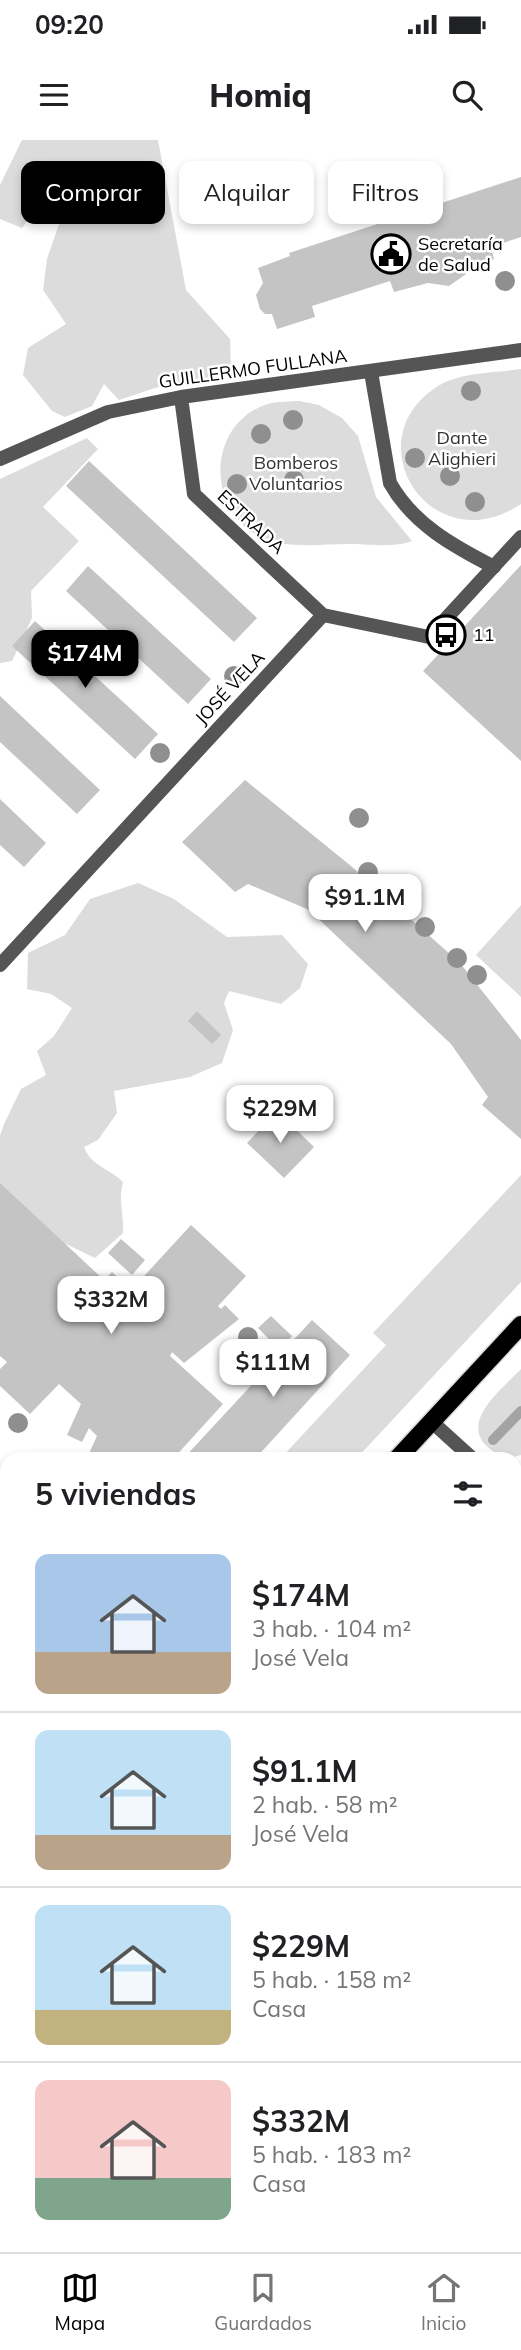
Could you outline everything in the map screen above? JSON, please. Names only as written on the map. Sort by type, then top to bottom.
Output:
[{"type":"main road","points":[[403,1452],[521,1325]]},
{"type":"street","name":"GUILLERMO FULLANA","points":[[0,459],[107,412],[181,397],[521,351]]},
{"type":"street","points":[[371,372],[388,471],[399,499],[411,513],[450,544],[494,567]]},
{"type":"street","name":"ESTRADA","points":[[181,397],[194,494],[323,615]]},
{"type":"street","points":[[323,615],[429,637],[521,537]]},
{"type":"street","name":"JOSÉ VELA","points":[[0,965],[323,615]]},
{"type":"street","points":[[431,1422],[465,1452]]},
{"type":"green space","points":[[22,140],[158,140],[162,161],[21,161],[21,224],[25,224],[22,228],[0,219],[0,185]]},
{"type":"green space","points":[[165,178],[186,290],[230,339],[231,371],[196,382],[161,386],[119,400],[104,384],[92,406],[65,417],[52,411],[23,375],[28,348],[66,324],[43,290],[47,259],[59,224],[165,224]]},
{"type":"green space","name":"Dante Alighieri","points":[[521,369],[521,504],[488,518],[458,518],[433,507],[414,488],[403,463],[402,436],[413,409],[447,381]]},
{"type":"green space","name":"Bomberos Voluntarios","points":[[299,401],[319,405],[342,418],[358,436],[376,497],[412,541],[389,545],[283,544],[263,538],[245,527],[232,511],[223,492],[220,472],[223,452],[230,434],[243,418],[262,406],[275,402]]},
{"type":"green space","points":[[87,438],[98,449],[43,507],[79,541],[31,591],[32,618],[12,661],[0,663],[0,479]]},
{"type":"green space","points":[[138,883],[174,899],[227,937],[282,935],[308,964],[300,988],[281,1004],[229,991],[224,1003],[233,1030],[222,1063],[190,1077],[114,1091],[117,1113],[98,1140],[84,1147],[96,1163],[123,1182],[123,1233],[95,1258],[37,1230],[0,1188],[0,1136],[21,1089],[46,1075],[37,1051],[54,1036],[72,1008],[51,994],[27,989],[28,953],[65,935],[90,899]]},
{"type":"green space","points":[[521,905],[521,997],[476,955]]},
{"type":"green space","points":[[521,1175],[521,1282],[363,1452],[287,1452],[386,1345],[373,1333]]},
{"type":"green space","points":[[521,1369],[521,1452],[495,1452],[481,1439],[478,1428],[480,1418],[494,1396]]},
{"type":"building","name":"Secretaría de Salud","points":[[521,177],[521,237],[491,247],[494,259],[465,271],[466,274],[449,286],[428,283],[394,292],[390,281],[312,306],[315,317],[277,329],[272,314],[265,314],[260,309],[256,295],[263,283],[258,268],[290,256],[289,253],[378,224],[443,224],[443,203]]},
{"type":"building","points":[[89,461],[257,618],[234,642],[66,486]]},
{"type":"building","points":[[521,565],[521,761],[423,671]]},
{"type":"building","points":[[88,566],[211,679],[188,704],[66,591]]},
{"type":"building","points":[[35,621],[158,734],[135,759],[12,646]]},
{"type":"building","points":[[0,696],[100,790],[77,814],[0,742]]},
{"type":"building","points":[[245,780],[351,866],[460,963],[521,1040],[521,1139],[482,1105],[488,1097],[451,1044],[309,910],[248,884],[235,892],[182,842]]},
{"type":"building","points":[[0,799],[46,843],[24,867],[0,845]]},
{"type":"building","points":[[197,1011],[221,1035],[212,1044],[188,1021]]},
{"type":"building","points":[[277,1111],[314,1147],[284,1178],[247,1143]]},
{"type":"building","points":[[0,1183],[104,1280],[112,1272],[140,1297],[143,1295],[134,1287],[191,1225],[246,1276],[218,1306],[221,1309],[225,1305],[239,1319],[184,1363],[172,1352],[170,1356],[223,1404],[179,1452],[90,1452],[97,1436],[89,1428],[82,1442],[67,1435],[81,1404],[59,1384],[30,1414],[0,1386],[0,1369],[7,1362],[0,1356]]},
{"type":"building","points":[[121,1239],[145,1260],[132,1275],[108,1253]]},
{"type":"building","points":[[271,1316],[292,1336],[279,1349],[258,1328]]},
{"type":"building","points":[[312,1320],[350,1355],[261,1452],[189,1452]]},
{"type":"waterway","points":[[493,1440],[521,1411]]},
{"type":"place","name":"Secretaría de Salud","points":[[391,254]]},
{"type":"place","name":"11","points":[[446,635]]}]
